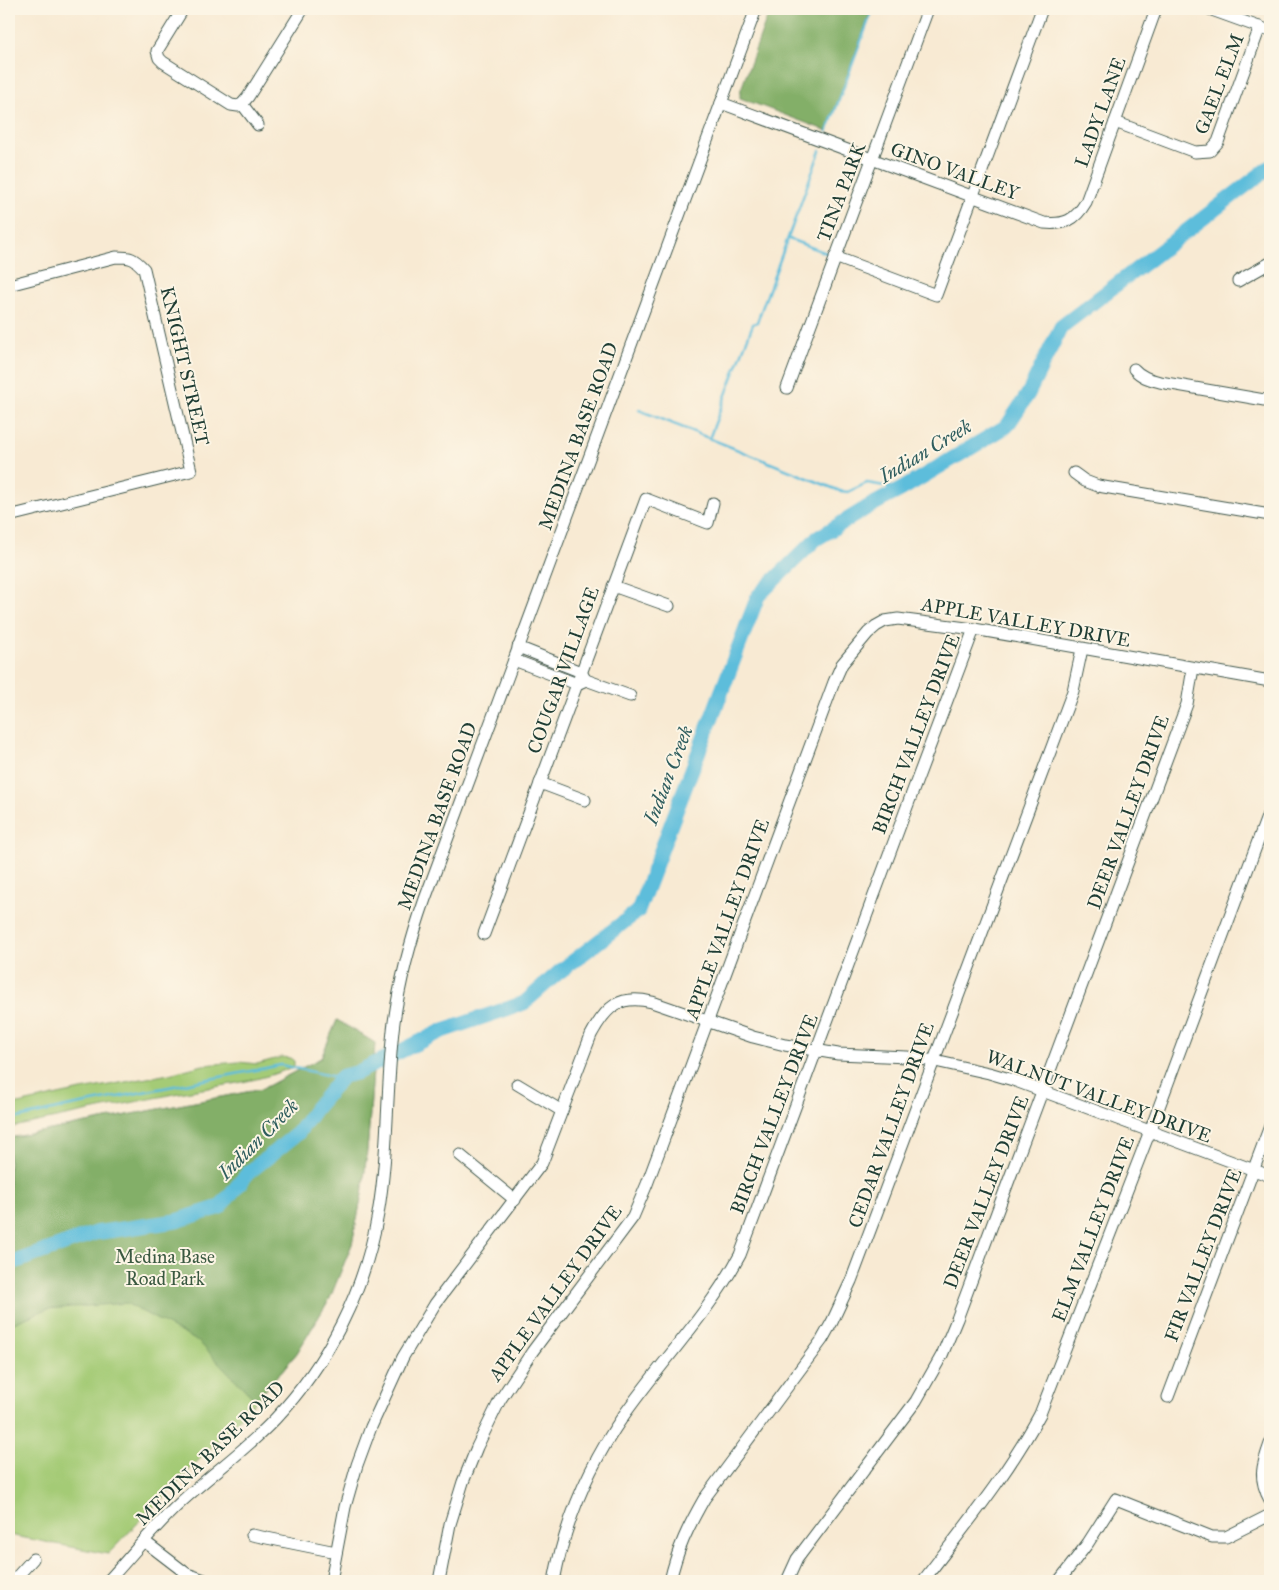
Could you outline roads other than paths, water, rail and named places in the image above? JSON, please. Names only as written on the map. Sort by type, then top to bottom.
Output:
[{"type":"street","points":[[183,9],[157,54],[163,62],[231,105],[238,106],[242,104],[303,9]]},
{"type":"street","name":"MEDINA BASE ROAD","points":[[108,1581],[183,1500],[275,1419],[299,1391],[320,1360],[337,1333],[352,1303],[364,1270],[378,1214],[384,1164],[392,1039],[398,994],[413,935],[756,9]]},
{"type":"street","name":"TINA PARK","points":[[787,388],[928,9]]},
{"type":"street","points":[[835,257],[936,295],[1042,9]]},
{"type":"street","name":"LADY LANE","points":[[1066,222],[1076,215],[1086,202],[1156,9]]},
{"type":"street","points":[[1209,9],[1265,29]]},
{"type":"street","name":"GAEL ELM","points":[[1115,122],[1195,152],[1210,151],[1218,142],[1265,29]]},
{"type":"street","name":"GINO VALLEY","points":[[721,103],[1044,223],[1058,224],[1066,222]]},
{"type":"street","points":[[242,104],[258,124]]},
{"type":"street","name":"KNIGHT STREET","points":[[9,285],[116,257],[134,259],[144,269],[192,471],[9,516]]},
{"type":"street","points":[[1238,281],[1270,263]]},
{"type":"street","points":[[1134,369],[1139,375],[1160,382],[1270,401]]},
{"type":"street","points":[[1074,473],[1085,481],[1098,486],[1270,515]]},
{"type":"street","name":"COUGAR VILLAGE","points":[[484,934],[581,679],[646,499],[708,523],[713,504]]},
{"type":"street","points":[[613,586],[669,606]]},
{"type":"street","name":"APPLE VALLEY DRIVE","points":[[439,1581],[450,1524],[463,1482],[477,1447],[500,1400],[519,1371],[633,1217],[842,664],[876,626],[889,619],[898,619],[974,629],[1270,681]]},
{"type":"street","name":"BIRCH VALLEY DRIVE","points":[[554,1581],[565,1534],[593,1467],[624,1415],[719,1290],[740,1255],[974,629]]},
{"type":"street","points":[[518,648],[581,679]]},
{"type":"street","name":"CEDAR VALLEY DRIVE","points":[[670,1581],[680,1545],[704,1499],[806,1364],[832,1322],[851,1281],[1073,691],[1082,649]]},
{"type":"street","points":[[514,660],[581,679],[630,696]]},
{"type":"street","name":"DEER VALLEY DRIVE","points":[[788,1581],[797,1559],[916,1402],[934,1370],[957,1319],[1187,704],[1193,668]]},
{"type":"street","points":[[540,783],[585,800]]},
{"type":"street","name":"ELM VALLEY DRIVE","points":[[923,1581],[1004,1474],[1024,1445],[1040,1414],[1150,1131],[1270,809]]},
{"type":"street","name":"WALNUT VALLEY DRIVE","points":[[331,1581],[345,1508],[357,1465],[370,1427],[403,1358],[435,1304],[542,1163],[594,1028],[606,1012],[616,1004],[627,999],[638,998],[754,1037],[817,1051],[935,1061],[989,1073],[1043,1091],[1270,1176]]},
{"type":"street","points":[[517,1084],[562,1110]]},
{"type":"street","name":"FIR VALLEY DRIVE","points":[[1168,1397],[1270,1126]]},
{"type":"street","points":[[460,1155],[515,1200]]},
{"type":"street","points":[[1270,1444],[1262,1469],[1262,1480],[1270,1500]]},
{"type":"street","points":[[1059,1581],[1088,1543],[1116,1499],[1212,1537],[1226,1536],[1270,1515]]},
{"type":"street","points":[[252,1535],[336,1552]]},
{"type":"street","points":[[144,1541],[187,1574],[207,1581]]},
{"type":"street","points":[[13,1581],[33,1559]]},
{"type":"waterway","points":[[827,132],[873,9]]},
{"type":"waterway","points":[[709,439],[753,324],[757,322],[820,151]]},
{"type":"waterway","name":"Indian Creek","points":[[9,1264],[95,1233],[176,1221],[220,1207],[248,1173],[298,1133],[315,1109],[343,1076],[356,1073],[442,1031],[524,1003],[558,973],[638,911],[758,596],[816,539],[1007,426],[1028,394],[1061,327],[1270,167]]},
{"type":"waterway","points":[[789,239],[829,254]]},
{"type":"waterway","points":[[639,410],[840,491],[848,492],[867,483],[902,489]]},
{"type":"waterway","points":[[9,1120],[281,1065],[336,1077],[343,1076]]},
{"type":"park label","name":"Medina Base Road Park","points":[[165,1267]]}]
